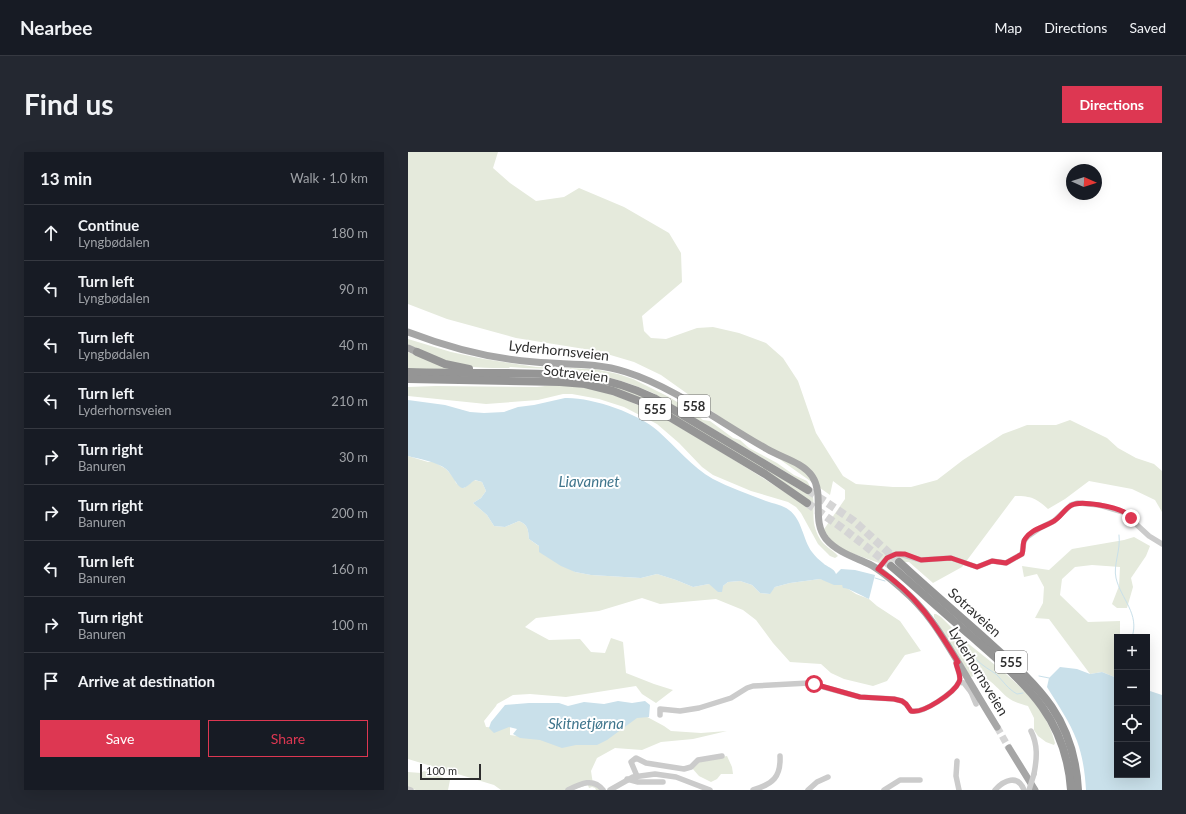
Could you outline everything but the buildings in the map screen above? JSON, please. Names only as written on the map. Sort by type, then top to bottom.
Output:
[{"type":"highway","name":"555","points":[[417,352],[435,361],[461,368],[532,374]]},
{"type":"highway","name":"Sotraveien","points":[[408,372],[588,376],[615,382],[632,388],[672,408],[808,490]]},
{"type":"highway","name":"Sotraveien","points":[[408,380],[543,381],[574,383],[599,387],[629,396],[651,406],[765,474],[807,503]]},
{"type":"highway","name":"555","points":[[408,384],[480,381]]},
{"type":"highway","name":"Sotraveien","points":[[900,562],[1024,673],[1048,701],[1069,741],[1076,770],[1078,790]]},
{"type":"highway","name":"Sotraveien","points":[[890,566],[1003,664],[1036,698],[1050,717],[1062,743],[1069,771],[1071,790]]},
{"type":"main road","name":"Lyderhornsveien","points":[[408,332],[440,343],[522,360],[583,363],[633,374],[658,385],[767,450],[805,469],[813,477],[817,487],[819,523],[824,536],[844,553],[878,569],[923,608],[935,624],[958,662],[973,691],[997,728]]},
{"type":"main road","points":[[408,348],[417,352]]},
{"type":"main road","points":[[1010,748],[1035,790]]},
{"type":"street","points":[[878,569],[887,558],[892,555],[900,554],[921,560],[951,558],[977,567],[992,561],[1006,563],[1022,554],[1024,541],[1027,537],[1054,521],[1069,507],[1078,503],[1098,505],[1124,512],[1149,536],[1162,544]]},
{"type":"street","points":[[660,715],[660,710],[680,711],[699,708],[725,700],[736,696],[748,687],[809,683],[860,697],[894,699],[902,701],[911,711],[915,712],[923,710],[934,704],[952,691],[959,682],[960,678],[956,663],[958,662]]},
{"type":"street","points":[[959,682],[964,683],[973,691],[976,704]]},
{"type":"street","points":[[1029,790],[1036,763],[1036,743],[1031,731]]},
{"type":"street","points":[[636,776],[631,762],[636,758],[646,763],[684,769],[691,767],[698,760],[722,756]]},
{"type":"street","points":[[753,790],[764,786],[775,778],[780,766],[780,756]]},
{"type":"street","points":[[957,761],[956,776],[959,790]]},
{"type":"street","points":[[610,790],[627,779],[636,776],[654,774],[681,778],[710,790]]},
{"type":"street","points":[[808,790],[817,782],[828,777]]},
{"type":"street","points":[[627,779],[638,782],[663,782]]},
{"type":"street","points":[[884,790],[900,780],[920,780]]},
{"type":"street","points":[[995,790],[1004,782],[1014,780],[1019,782],[1024,790]]},
{"type":"street","points":[[568,790],[582,783],[590,782],[596,784],[603,790]]},
{"type":"shaded area","points":[[408,152],[498,152],[493,168],[510,183],[536,201],[564,197],[579,188],[624,207],[669,233],[681,253],[682,282],[642,316],[644,331],[651,338],[666,339],[697,328],[713,327],[739,333],[766,343],[783,358],[798,381],[816,433],[843,476],[856,484],[911,487],[937,480],[963,460],[1003,434],[1027,425],[1056,425],[1070,420],[1107,438],[1118,448],[1136,458],[1154,464],[1162,471],[1162,512],[1155,500],[1132,489],[1089,481],[1065,499],[1048,509],[1033,498],[1015,496],[962,567],[933,583],[909,562],[879,563],[843,550],[820,535],[845,499],[845,490],[833,481],[830,495],[661,375],[634,362],[597,351],[516,338],[447,319],[408,304]]},
{"type":"shaded area","points":[[408,339],[451,352],[484,359],[536,367],[595,369],[618,374],[633,379],[669,397],[692,411],[703,420],[710,421],[733,438],[740,440],[749,448],[777,463],[794,475],[807,481],[813,496],[814,522],[817,533],[826,546],[838,556],[835,558],[830,556],[818,544],[801,513],[796,507],[788,502],[751,491],[713,475],[702,467],[679,443],[657,424],[624,407],[599,399],[572,394],[563,394],[538,400],[486,404],[408,396],[408,387],[561,386],[584,388],[607,393],[628,401],[671,422],[757,474],[801,503],[807,505],[808,503],[801,495],[742,456],[741,457],[647,401],[613,388],[588,382],[563,379],[511,377],[459,378],[408,375],[566,378],[601,382],[621,387],[655,402],[757,462],[798,489],[803,491],[807,490],[806,485],[791,475],[653,393],[612,378],[579,371],[510,367],[477,367],[453,364],[435,358],[408,345]]},
{"type":"shaded area","points":[[408,352],[452,370],[408,369]]},
{"type":"shaded area","points":[[408,456],[428,462],[434,462],[446,469],[454,478],[456,483],[464,488],[474,480],[482,482],[486,491],[481,498],[473,503],[487,515],[494,526],[505,527],[519,521],[527,528],[529,539],[575,572],[591,575],[641,578],[657,574],[693,587],[709,584],[723,586],[728,582],[740,581],[752,585],[760,593],[769,594],[775,587],[790,583],[820,579],[842,585],[856,594],[869,599],[900,621],[921,651],[905,655],[887,681],[873,686],[844,679],[831,673],[821,664],[790,662],[773,643],[756,620],[743,610],[716,599],[660,604],[642,598],[599,611],[536,618],[525,627],[549,640],[580,639],[591,652],[605,653],[611,638],[623,642],[626,673],[673,690],[656,703],[642,694],[636,686],[566,697],[530,694],[513,695],[497,704],[484,721],[486,727],[498,728],[507,724],[510,727],[510,735],[539,739],[638,712],[671,731],[701,733],[727,731],[693,739],[661,742],[642,750],[615,748],[597,758],[591,771],[593,784],[600,790],[596,790],[592,787],[589,788],[588,785],[571,790],[501,790],[494,785],[408,759]]},
{"type":"shaded area","points":[[1134,537],[1150,546],[1146,556],[1131,578],[1133,587],[1127,608],[1117,608],[1112,604],[1119,586],[1120,567],[1092,565],[1075,567],[1062,579],[1060,595],[1088,622],[1120,621],[1120,634],[1114,634],[1114,677],[1102,672],[1090,674],[1049,619],[1035,618],[1043,603],[1044,587],[1037,574],[1024,577],[1022,566],[1049,570],[1072,549]]},
{"type":"shaded area","points":[[934,614],[941,617],[970,645],[1008,676],[1032,700],[1050,727],[1055,743],[1054,745],[1046,742],[1038,736],[1034,730],[1034,718],[1028,706],[1009,699],[986,679],[976,676],[970,677],[934,617]]},
{"type":"shaded area","points":[[727,756],[732,767],[733,774],[721,774],[717,779],[711,782],[699,776],[692,768],[700,761]]},
{"type":"shaded area","points":[[424,771],[450,780],[448,790],[416,790],[408,788],[408,772],[421,773]]},
{"type":"water","name":"Liavannet","points":[[565,398],[588,400],[627,412],[649,424],[658,431],[691,463],[713,479],[739,491],[787,508],[800,524],[806,542],[812,552],[820,561],[834,570],[836,574],[841,569],[855,570],[875,575],[869,599],[843,588],[842,585],[834,585],[820,579],[790,583],[775,587],[770,594],[760,593],[752,585],[740,581],[728,582],[723,586],[722,592],[718,592],[709,584],[693,587],[657,574],[641,578],[591,575],[575,572],[561,566],[539,552],[539,546],[529,539],[527,528],[519,521],[505,527],[494,526],[487,515],[473,503],[481,498],[486,491],[482,482],[475,480],[462,488],[446,469],[438,464],[408,456],[408,400],[445,405],[470,412],[484,413],[504,412],[518,407]]},
{"type":"water","points":[[1060,667],[1077,669],[1090,674],[1102,672],[1114,677],[1114,778],[1150,778],[1150,691],[1162,695],[1162,790],[1086,790],[1081,753],[1067,720],[1047,687],[1049,678]]},
{"type":"water","name":"Skitnetjørna","points":[[618,701],[632,703],[645,701],[650,705],[649,717],[637,718],[607,740],[597,745],[576,745],[562,748],[540,740],[520,738],[513,734],[517,729],[509,727],[494,733],[489,728],[491,722],[505,705],[559,703],[568,706],[584,702],[604,704]]},
{"type":"waterway","points":[[1119,535],[1115,573],[1118,586],[1132,614],[1134,621],[1133,634]]},
{"type":"waterway","points":[[875,578],[885,581]]},
{"type":"waterway","points":[[948,633],[980,663],[996,674],[1011,690],[1017,694],[1023,693]]},
{"type":"waterway","points":[[1039,676],[1049,678]]},
{"type":"tunnel","points":[[808,490],[854,521],[899,562]]},
{"type":"tunnel","points":[[807,503],[891,566]]},
{"type":"tunnel","points":[[997,727],[1009,748]]},
{"type":"route","points":[[814,684],[864,698],[885,698],[902,701],[911,711],[915,712],[923,710],[934,704],[952,691],[959,682],[960,678],[956,668],[956,663],[958,662],[932,620],[913,598],[878,569],[881,564],[892,555],[905,554],[921,560],[951,558],[977,567],[992,561],[1006,563],[1022,554],[1024,547],[1023,543],[1027,537],[1054,521],[1071,505],[1088,503],[1110,507],[1124,512],[1131,518]]}]
